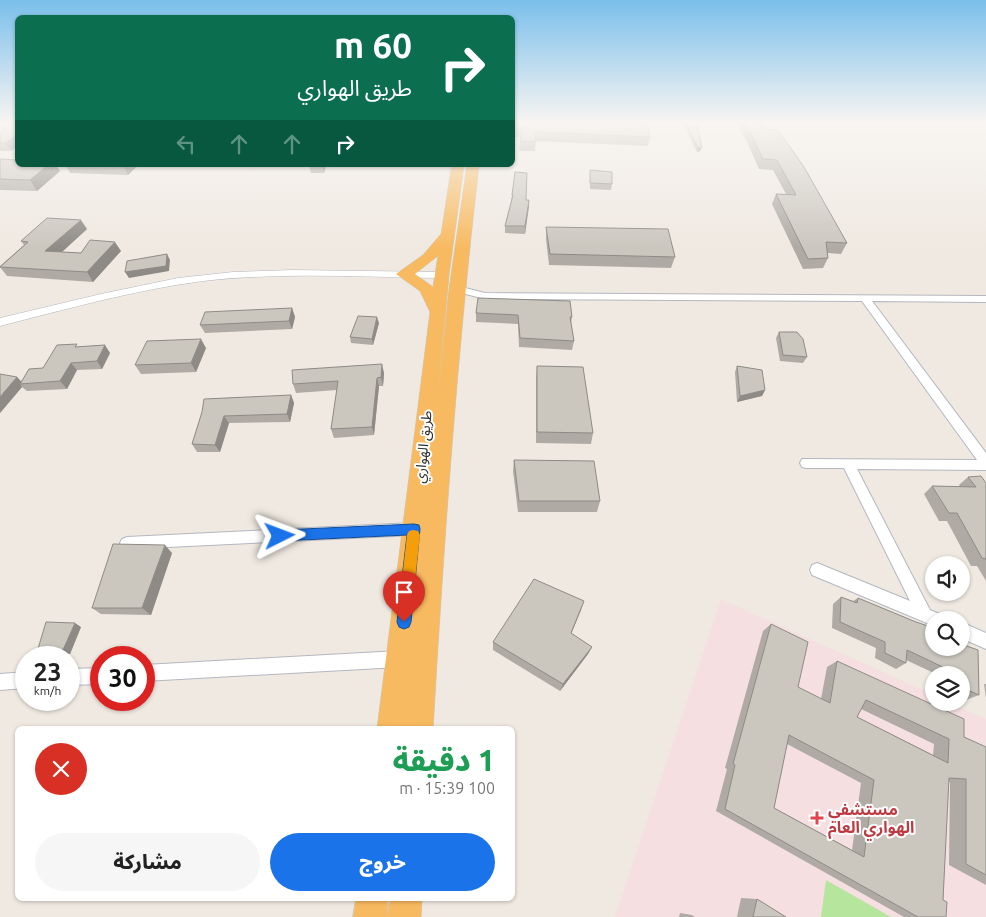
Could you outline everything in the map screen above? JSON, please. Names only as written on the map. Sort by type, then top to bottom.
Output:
[{"type":"highway","name":"طريق الهواري","points":[[419,726],[435,516],[446,311],[442,275],[458,167]]},
{"type":"highway","name":"طريق الهواري","points":[[392,726],[414,529],[446,311],[457,289],[473,167]]},
{"type":"highway","points":[[403,274],[417,268],[427,260],[447,236]]},
{"type":"highway","points":[[403,274],[416,279],[427,288],[446,311]]},
{"type":"highway","points":[[370,917],[372,901]]},
{"type":"highway","points":[[404,917],[406,901]]},
{"type":"street","points":[[0,322],[135,290],[202,278],[260,274],[442,275]]},
{"type":"street","points":[[457,289],[485,296],[986,299]]},
{"type":"street","points":[[446,311],[465,302],[485,296]]},
{"type":"street","points":[[865,298],[986,464]]},
{"type":"street","points":[[806,463],[986,464]]},
{"type":"street","points":[[848,464],[927,611]]},
{"type":"street","points":[[127,543],[414,529]]},
{"type":"street","points":[[818,570],[925,615]]},
{"type":"street","points":[[970,634],[986,641]]},
{"type":"street","points":[[155,672],[400,659]]},
{"type":"street","points":[[0,682],[15,681]]},
{"type":"shaded area","name":"مستشفي الهواري العام","points":[[721,599],[925,691],[925,711],[968,711],[986,719],[986,917],[615,917]]},
{"type":"green space","points":[[826,880],[891,917],[821,917]]},
{"type":"building","points":[[0,164],[15,164],[15,167],[46,167],[30,180],[0,179]]},
{"type":"building","points":[[779,164],[802,164],[847,243],[826,242],[828,258],[808,259],[776,194],[796,195]]},
{"type":"building","points":[[590,170],[612,172],[612,184],[590,183]]},
{"type":"building","points":[[515,172],[527,173],[526,200],[529,200],[525,226],[505,226],[513,195]]},
{"type":"building","points":[[47,218],[81,220],[45,251],[81,253],[90,240],[115,242],[87,272],[0,267],[28,242],[21,241]]},
{"type":"building","points":[[546,227],[668,229],[675,257],[550,254]]},
{"type":"building","points":[[167,254],[166,266],[125,272],[127,261]]},
{"type":"building","points":[[478,298],[570,301],[572,317],[570,317],[574,341],[520,338],[518,315],[476,313]]},
{"type":"building","points":[[292,308],[289,321],[200,325],[205,312]]},
{"type":"building","points":[[358,316],[377,317],[372,339],[350,337]]},
{"type":"building","points":[[779,332],[797,332],[803,339],[807,357],[783,355]]},
{"type":"building","points":[[201,339],[191,363],[135,365],[147,341]]},
{"type":"building","points":[[77,344],[75,347],[105,345],[97,361],[71,363],[60,381],[20,384],[29,369],[43,368],[57,345]]},
{"type":"building","points":[[382,364],[381,377],[377,378],[372,427],[331,429],[338,381],[293,384],[292,370]]},
{"type":"building","points":[[537,366],[583,367],[593,433],[537,432]]},
{"type":"building","points":[[737,366],[762,370],[765,390],[740,396]]},
{"type":"building","points":[[0,374],[17,377],[0,397]]},
{"type":"building","points":[[291,395],[287,414],[224,416],[215,445],[192,444],[204,399]]},
{"type":"building","points":[[514,460],[594,461],[600,501],[519,501]]},
{"type":"building","points":[[981,476],[986,483],[986,559],[982,558],[957,513],[949,513],[932,486],[976,487],[968,477]]},
{"type":"building","points":[[113,544],[165,545],[142,608],[92,608]]},
{"type":"building","points":[[534,579],[584,601],[571,633],[592,647],[563,684],[493,642]]},
{"type":"building","points":[[841,597],[857,603],[858,598],[925,625],[925,656],[970,656],[970,647],[978,650],[979,695],[970,691],[970,666],[941,666],[907,650],[906,663],[885,653],[885,642],[840,622]]},
{"type":"building","points":[[46,622],[75,623],[65,646],[39,646]]},
{"type":"building","points":[[771,624],[808,642],[798,687],[830,703],[837,661],[925,701],[925,711],[946,711],[964,719],[964,737],[986,747],[986,875],[966,864],[966,779],[949,778],[943,900],[947,902],[946,917],[918,917],[725,809],[735,765],[733,764]],"holes":[[[866,700],[949,739],[948,763],[857,717]],[[789,735],[874,780],[864,857],[774,808]]]},
{"type":"building","points":[[757,899],[786,917],[753,917]]},
{"type":"slow traffic","points":[[408,580],[413,535]]},
{"type":"place","name":"مستشفي الهواري العام","points":[[817,818]]},
{"type":"route","points":[[280,536],[414,529],[404,622]]}]
